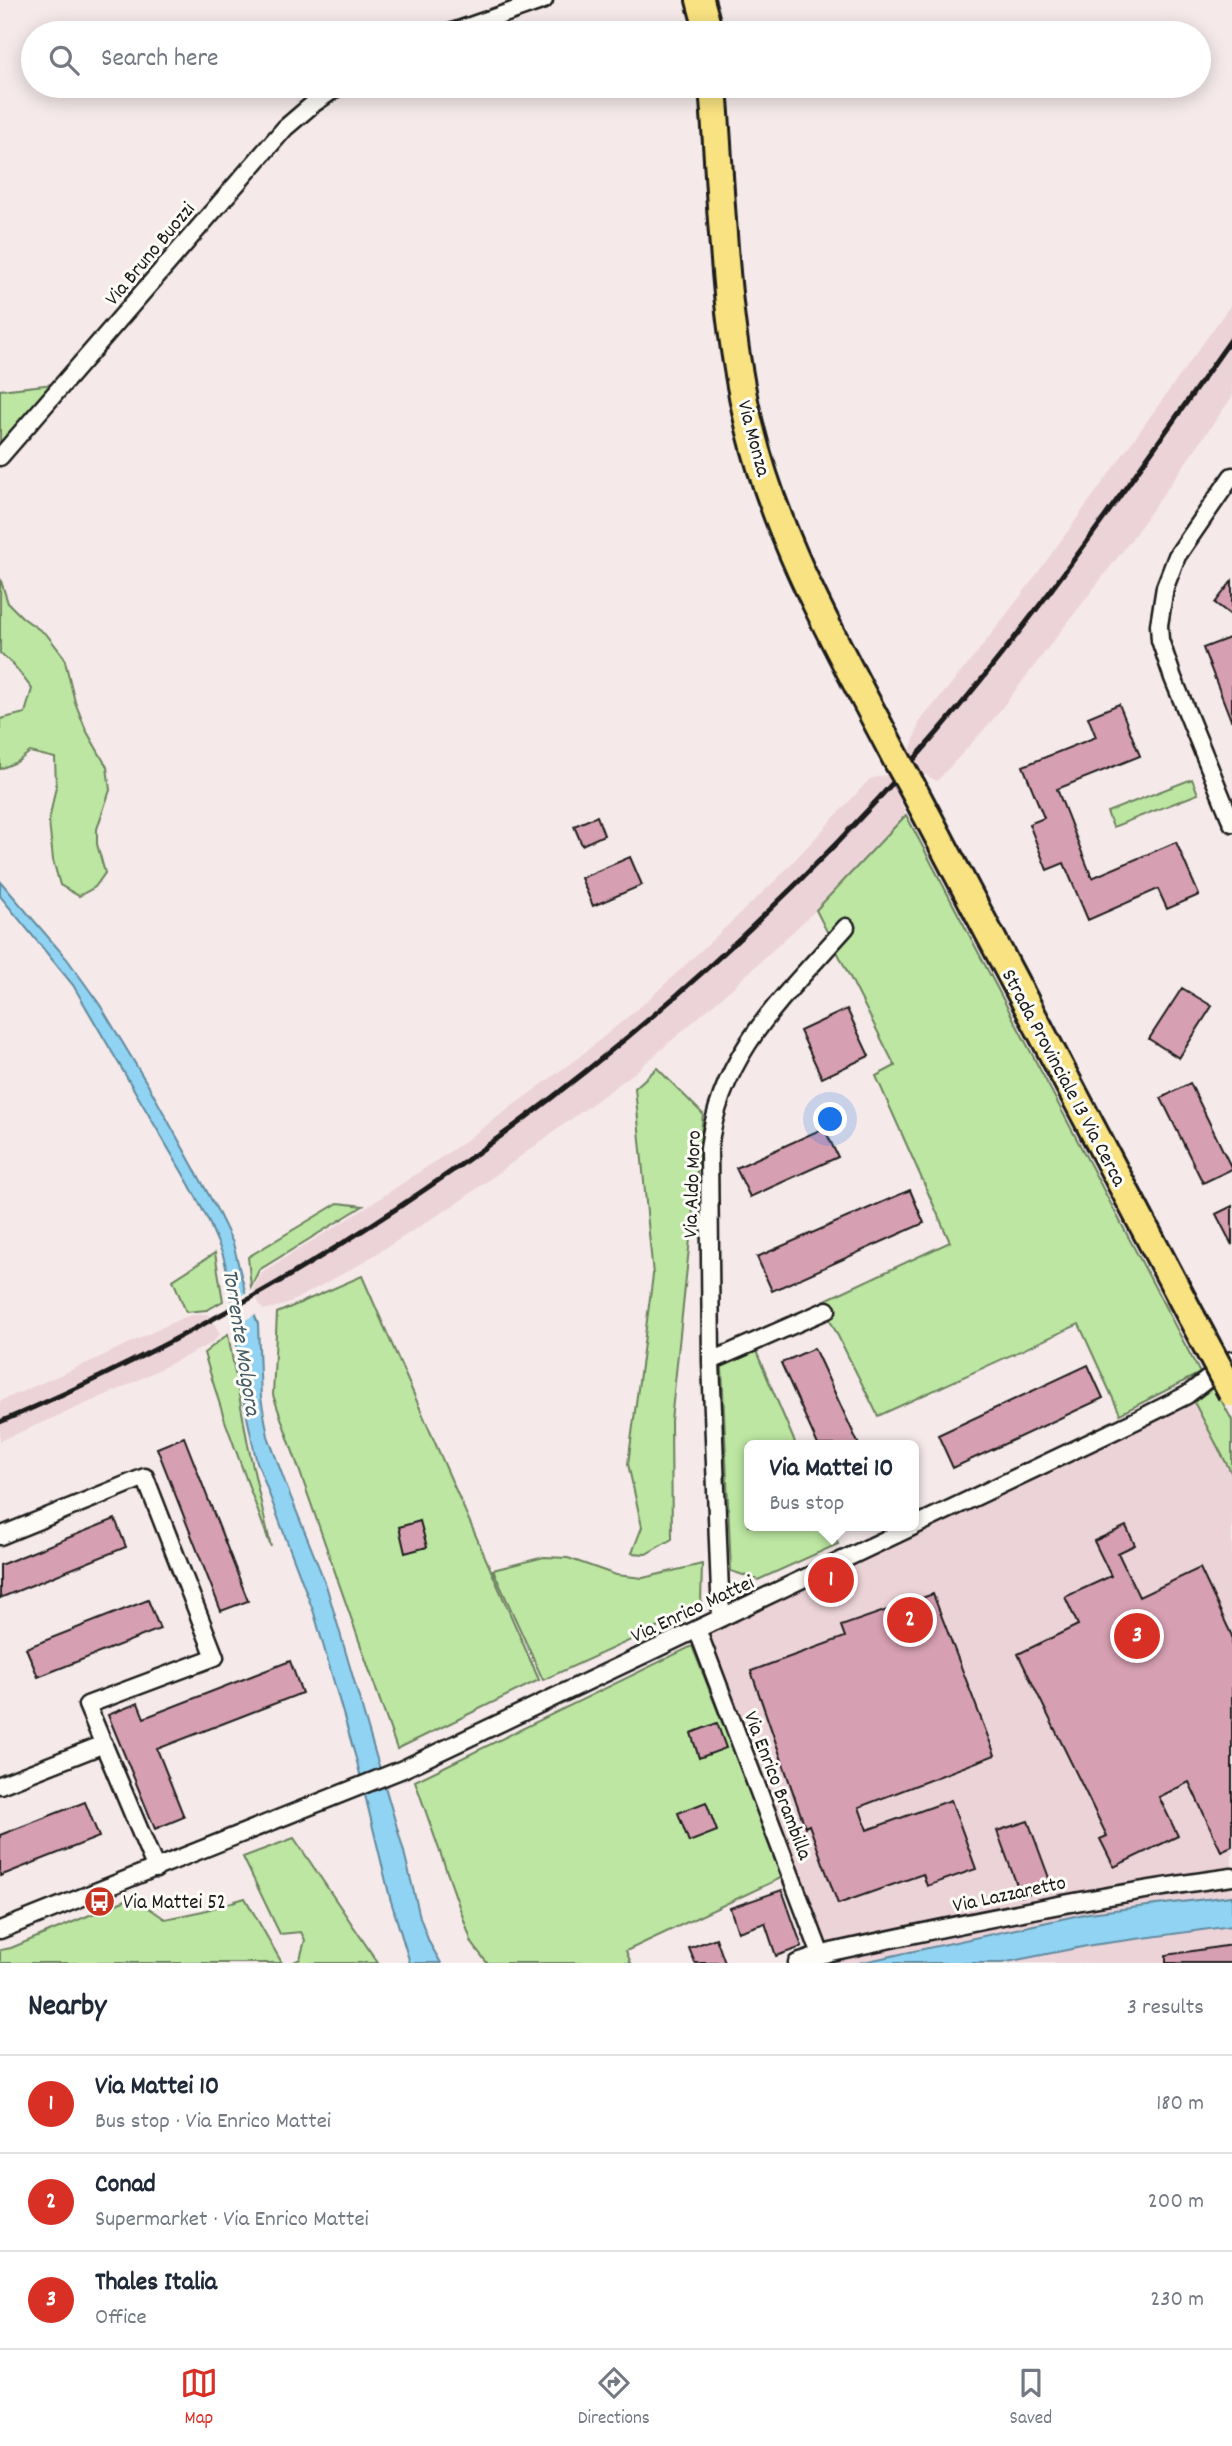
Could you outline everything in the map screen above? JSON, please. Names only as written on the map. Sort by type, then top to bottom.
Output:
[{"type":"main road","points":[[700,0],[706,21]]},
{"type":"main road","points":[[711,21],[714,0]]},
{"type":"main road","name":"Via Monza","points":[[714,98],[733,332],[750,430],[791,551],[898,762]]},
{"type":"main road","name":"Strada Provinciale 13 Via Cerca","points":[[898,762],[1232,1393]]},
{"type":"street","points":[[484,21],[544,0]]},
{"type":"street","name":"Via Bruno Buozzi","points":[[0,457],[280,133],[322,98]]},
{"type":"street","points":[[1232,476],[1177,556],[1165,587],[1159,625],[1160,640],[1173,678],[1232,822]]},
{"type":"street","name":"Via Aldo Moro","points":[[721,1618],[711,1361],[709,1149],[721,1094],[732,1069],[750,1040],[846,927]]},
{"type":"street","points":[[711,1361],[827,1310]]},
{"type":"street","name":"Via Enrico Mattei","points":[[919,1524],[1187,1395],[1232,1360]]},
{"type":"street","points":[[0,1536],[145,1477],[215,1657],[87,1705],[156,1869]]},
{"type":"street","name":"Via Enrico Mattei","points":[[0,1930],[403,1769],[904,1531]]},
{"type":"street","name":"Via Enrico Brambilla","points":[[697,1629],[821,1955]]},
{"type":"street","points":[[0,1785],[104,1744]]},
{"type":"street","name":"Via Lazzaretto","points":[[797,1963],[821,1955],[1085,1898],[1232,1877]]},
{"type":"shaded area","points":[[1232,303],[1232,397],[1128,544],[991,722],[937,781],[924,774],[900,801],[906,815],[816,910],[731,989],[634,1073],[460,1201],[357,1266],[285,1305],[263,1310],[252,1290],[262,1272],[364,1209],[461,1144],[579,1057],[647,1001],[778,878],[870,779],[886,775],[911,748],[920,721],[1029,585]]},
{"type":"shaded area","points":[[209,1314],[220,1334],[212,1343],[124,1387],[0,1441],[0,1401],[182,1318]]},
{"type":"shaded area","points":[[1194,1402],[1232,1474],[1232,1963],[832,1963],[706,1636]]},
{"type":"green space","points":[[54,384],[0,444],[0,390]]},
{"type":"green space","points":[[0,578],[8,603],[47,635],[64,657],[75,702],[86,730],[107,767],[110,790],[97,829],[97,844],[105,873],[95,887],[79,896],[60,885],[53,860],[49,821],[56,786],[55,758],[30,752],[17,762],[0,769],[0,719],[25,713],[32,689],[12,663],[0,653]]},
{"type":"green space","points":[[1192,779],[1198,794],[1113,827],[1107,812]]},
{"type":"green space","points":[[906,815],[1200,1373],[1120,1414],[1079,1324],[878,1416],[821,1302],[950,1242],[876,1076],[895,1066],[816,910]]},
{"type":"green space","points":[[657,1068],[703,1114],[671,1421],[672,1539],[646,1554],[632,1553],[642,1527],[628,1464],[653,1275],[635,1088]]},
{"type":"green space","points":[[338,1203],[363,1206],[259,1270],[251,1287],[248,1257]]},
{"type":"green space","points":[[215,1253],[223,1301],[207,1310],[186,1312],[173,1280]]},
{"type":"green space","points":[[362,1276],[539,1680],[397,1749],[273,1395],[277,1313]]},
{"type":"green space","points":[[228,1334],[248,1445],[271,1547],[224,1418],[204,1353]]},
{"type":"green space","points":[[756,1351],[794,1440],[744,1440],[744,1531],[833,1531],[838,1544],[758,1580],[731,1571],[722,1367]]},
{"type":"green space","points":[[1214,1387],[1232,1420],[1232,1474],[1194,1402]]},
{"type":"green space","points":[[544,1557],[568,1558],[616,1575],[643,1578],[702,1564],[701,1604],[686,1615],[543,1680],[493,1570]]},
{"type":"green space","points":[[692,1646],[783,1877],[626,1951],[631,1963],[487,1963],[472,1943],[415,1781]]},
{"type":"green space","points":[[294,1838],[378,1963],[292,1963],[300,1959],[305,1940],[301,1932],[280,1934],[243,1857]]},
{"type":"green space","points":[[133,1897],[165,1919],[245,1898],[282,1963],[0,1963],[0,1950],[11,1948]]},
{"type":"water","name":"Torrente Molgora","points":[[0,881],[67,959],[100,1005],[151,1090],[233,1243],[245,1291],[258,1324],[261,1398],[268,1436],[326,1585],[403,1848],[420,1917],[429,1942],[441,1963],[410,1963],[314,1613],[256,1459],[242,1393],[231,1287],[223,1255],[189,1184],[73,985],[0,896]]},
{"type":"water","points":[[1232,1896],[1232,1926],[1092,1945],[1002,1963],[859,1963],[1089,1913]]},
{"type":"pier","points":[[249,1291],[258,1313],[231,1328],[228,1303]]},
{"type":"building","points":[[1232,581],[1232,616],[1215,603]]},
{"type":"building","points":[[1232,637],[1232,720],[1231,720],[1203,648]]},
{"type":"building","points":[[1119,704],[1140,756],[1057,789],[1092,878],[1176,842],[1199,895],[1167,909],[1158,889],[1088,920],[1064,863],[1047,870],[1029,824],[1044,818],[1023,766],[1096,737],[1088,717]]},
{"type":"building","points":[[597,816],[604,835],[582,845],[574,826]]},
{"type":"building","points":[[630,857],[642,885],[593,906],[581,878]]},
{"type":"building","points":[[1182,988],[1212,1006],[1179,1058],[1149,1039]]},
{"type":"building","points":[[847,1009],[869,1056],[822,1078],[800,1031]]},
{"type":"building","points":[[1190,1083],[1232,1169],[1203,1183],[1161,1098]]},
{"type":"building","points":[[824,1128],[838,1157],[750,1197],[736,1168]]},
{"type":"building","points":[[910,1190],[924,1223],[772,1291],[757,1257]]},
{"type":"building","points":[[1232,1206],[1232,1245],[1216,1214]]},
{"type":"building","points":[[814,1348],[857,1440],[816,1440],[781,1363]]},
{"type":"building","points":[[1088,1365],[1103,1398],[953,1468],[938,1435]]},
{"type":"building","points":[[184,1437],[248,1601],[221,1611],[157,1448]]},
{"type":"building","points":[[115,1519],[126,1547],[0,1598],[0,1565]]},
{"type":"building","points":[[420,1521],[427,1547],[405,1553],[399,1527]]},
{"type":"building","points":[[1126,1526],[1135,1545],[1118,1553],[1139,1597],[1200,1568],[1232,1636],[1232,1846],[1221,1851],[1189,1782],[1159,1797],[1178,1836],[1114,1867],[1100,1839],[1107,1836],[1018,1654],[1078,1625],[1065,1597],[1111,1576],[1094,1541]]},
{"type":"building","points":[[933,1594],[995,1755],[859,1807],[867,1830],[951,1800],[976,1869],[927,1886],[923,1874],[838,1904],[809,1825],[805,1827],[751,1671],[845,1637],[841,1626]]},
{"type":"building","points":[[148,1600],[160,1629],[38,1677],[26,1648]]},
{"type":"building","points":[[290,1661],[302,1693],[157,1749],[184,1817],[155,1829],[108,1715],[138,1703],[144,1718]]},
{"type":"building","points":[[717,1723],[726,1748],[699,1758],[691,1733]]},
{"type":"building","points":[[85,1802],[99,1837],[0,1876],[0,1835]]},
{"type":"building","points":[[706,1802],[717,1831],[689,1842],[678,1813]]},
{"type":"building","points":[[1028,1821],[1052,1886],[1021,1896],[997,1831]]},
{"type":"building","points":[[782,1890],[802,1947],[776,1956],[765,1923],[738,1932],[730,1908]]},
{"type":"building","points":[[716,1938],[725,1963],[695,1963],[689,1948]]},
{"type":"building","points":[[1232,1945],[1232,1963],[1166,1963],[1166,1955]]},
{"type":"railway","points":[[0,1422],[133,1361],[262,1291],[387,1215],[508,1131],[623,1041],[734,944],[838,841],[937,733],[976,686],[1089,539],[1232,338]]},
{"type":"place","name":"Via Mattei 10","points":[[831,1580]]},
{"type":"place","name":"Conad","points":[[910,1620]]},
{"type":"place","name":"Thales Italia","points":[[1137,1636]]},
{"type":"place","name":"Via Mattei 52","points":[[100,1901]]}]
